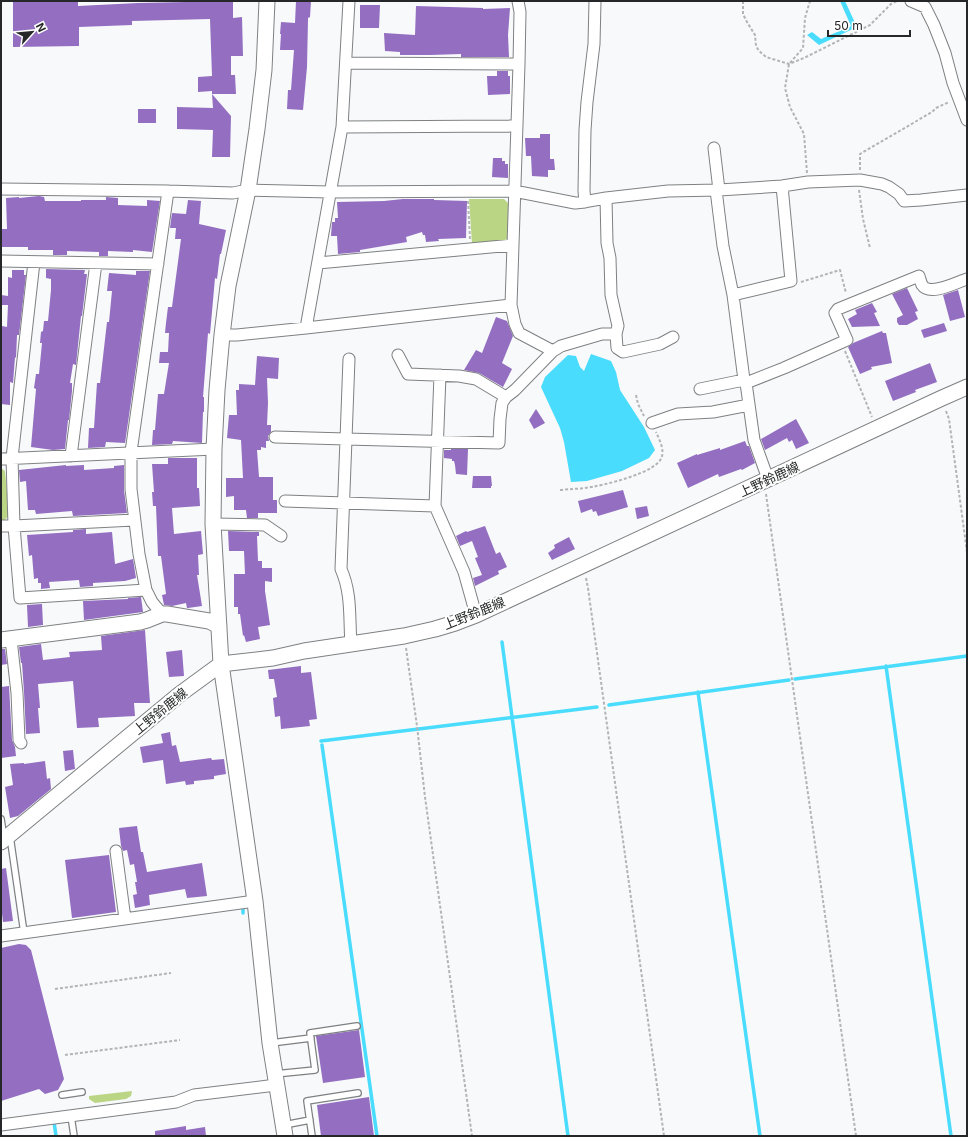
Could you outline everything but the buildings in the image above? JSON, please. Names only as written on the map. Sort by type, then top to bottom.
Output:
[{"type":"street","points":[[267,1],[264,70],[258,129],[248,190],[228,286],[222,335],[214,449],[213,524],[221,664],[247,902],[284,1130]]},
{"type":"street","points":[[306,328],[342,127],[349,1]]},
{"type":"street","points":[[517,1],[520,12],[519,64],[511,305],[515,324],[519,332],[553,351]]},
{"type":"street","points":[[585,202],[585,130],[594,44],[595,1]]},
{"type":"street","points":[[911,1],[925,7],[934,25],[945,53],[958,98],[967,120]]},
{"type":"street","points":[[346,63],[519,64]]},
{"type":"street","points":[[342,127],[517,126]]},
{"type":"street","points":[[714,148],[723,246],[733,295],[754,440],[768,479]]},
{"type":"street","points":[[1,189],[233,193],[248,190],[330,192],[514,191],[575,203],[668,191],[718,190],[782,186],[808,182],[859,180],[882,184],[889,187],[899,194],[904,201],[967,195]]},
{"type":"street","points":[[733,295],[791,281],[782,186]]},
{"type":"street","points":[[162,614],[152,602],[146,590],[139,554],[131,489],[131,452],[168,191]]},
{"type":"street","points":[[606,198],[607,243],[610,258],[611,295],[618,326],[616,334],[617,348],[623,352],[660,344],[673,337]]},
{"type":"street","points":[[318,263],[514,245]]},
{"type":"street","points":[[1,261],[158,264]]},
{"type":"street","points":[[34,262],[6,459],[14,526],[20,598],[146,590]]},
{"type":"street","points":[[71,456],[96,263]]},
{"type":"street","points":[[700,390],[745,381],[784,368],[842,343],[847,340],[835,313],[838,309],[849,304],[919,276],[922,285],[925,288],[933,290],[967,278]]},
{"type":"street","points":[[222,335],[306,328],[511,305]]},
{"type":"street","points":[[274,437],[499,443],[502,403],[506,396],[515,390],[553,351],[561,346],[602,334],[616,334]]},
{"type":"street","points":[[398,355],[408,374],[459,376],[476,379],[506,396]]},
{"type":"street","points":[[349,359],[341,569],[348,594],[352,644]]},
{"type":"street","points":[[440,375],[435,506],[458,556],[476,615]]},
{"type":"street","name":"上野鈴鹿線","points":[[5,839],[180,694],[221,664],[273,658],[304,651],[404,636],[455,623],[476,615],[942,398],[967,388]]},
{"type":"street","points":[[652,423],[678,414],[713,412],[749,405]]},
{"type":"street","points":[[6,459],[214,449]]},
{"type":"street","points":[[285,501],[435,506]]},
{"type":"street","points":[[1,526],[134,520]]},
{"type":"street","points":[[213,524],[265,525],[281,536]]},
{"type":"street","points":[[21,743],[19,740],[17,693],[6,640],[140,622],[162,614],[209,621],[219,626]]},
{"type":"street","points":[[116,851],[125,919]]},
{"type":"street","points":[[1,936],[247,902]]},
{"type":"street","points":[[1,1125],[176,1102],[194,1095],[276,1080]]},
{"type":"lane","points":[[1,819],[24,933]]},
{"type":"lane","points":[[276,1080],[315,1070],[310,1033],[357,1026]]},
{"type":"lane","points":[[270,1043],[310,1038]]},
{"type":"lane","points":[[62,1095],[82,1092]]},
{"type":"lane","points":[[312,1136],[307,1101],[358,1093]]},
{"type":"lane","points":[[71,1116],[74,1136]]},
{"type":"lane","points":[[284,1130],[310,1120]]},
{"type":"path","points":[[743,1],[744,14],[747,22],[755,34],[756,46],[759,51],[766,57],[789,64],[870,25],[891,4],[897,1]]},
{"type":"path","points":[[808,182],[804,134],[790,107],[785,88],[789,64],[803,48],[805,18],[810,1]]},
{"type":"path","points":[[870,248],[863,219],[859,180],[860,154],[932,112],[936,108],[958,98]]},
{"type":"path","points":[[467,192],[471,249]]},
{"type":"path","points":[[791,281],[799,283],[840,270],[849,304]]},
{"type":"path","points":[[842,343],[874,420]]},
{"type":"path","points":[[560,490],[603,485],[631,477],[653,467],[660,461],[662,450],[657,434],[652,423],[645,416],[638,404],[636,395]]},
{"type":"path","points":[[942,398],[949,419],[967,552]]},
{"type":"path","points":[[768,479],[766,494],[856,1136]]},
{"type":"path","points":[[583,565],[588,588],[664,1136]]},
{"type":"path","points":[[404,636],[472,1136]]},
{"type":"path","points":[[55,989],[171,973]]},
{"type":"path","points":[[65,1055],[180,1040]]},
{"type":"green space","points":[[469,199],[504,199],[509,204],[509,238],[503,241],[472,244]]},
{"type":"green space","points":[[1,468],[5,471],[9,515],[4,521],[1,520]]},
{"type":"green space","points":[[132,1091],[131,1096],[126,1099],[95,1103],[89,1099],[89,1096]]},
{"type":"water","points":[[840,1],[845,1],[857,27],[819,45],[807,35],[812,32],[821,39],[851,26]]},
{"type":"water","points":[[591,354],[611,361],[616,372],[620,390],[644,427],[655,450],[649,458],[622,471],[587,481],[571,482],[560,428],[541,387],[545,377],[568,355],[576,356],[580,367],[584,371]]},
{"type":"waterway","points":[[502,642],[568,1136]]},
{"type":"waterway","points":[[795,679],[967,656]]},
{"type":"waterway","points":[[886,666],[951,1136]]},
{"type":"waterway","points":[[609,705],[789,680]]},
{"type":"waterway","points":[[698,692],[760,1136]]},
{"type":"waterway","points":[[321,741],[597,707]]},
{"type":"waterway","points":[[322,745],[377,1136]]},
{"type":"waterway","points":[[243,907],[243,913]]},
{"type":"waterway","points":[[54,1122],[56,1136]]}]
